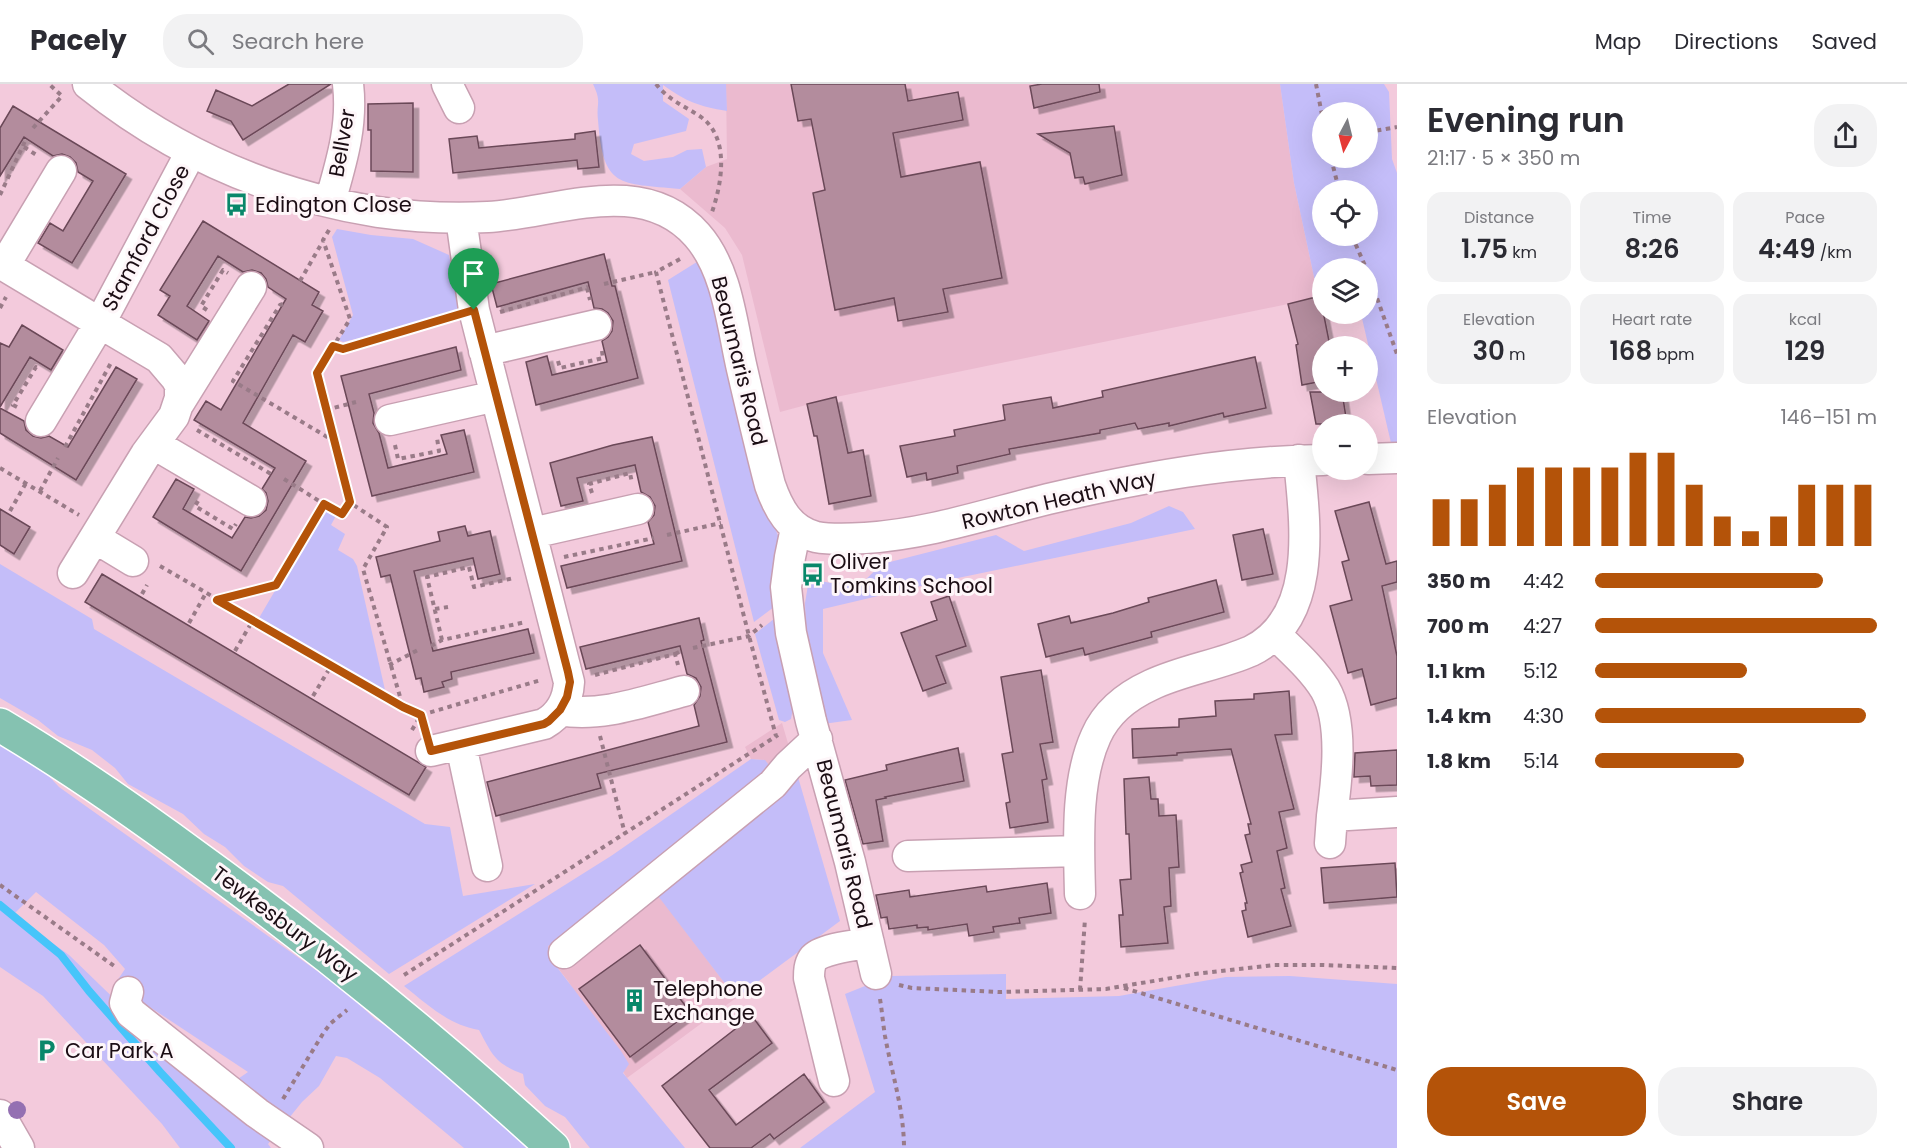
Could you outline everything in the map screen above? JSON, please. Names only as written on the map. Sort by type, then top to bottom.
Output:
[{"type":"main road","name":"Tewkesbury Way","points":[[0,725],[141,817],[296,931],[420,1031],[553,1148]]},
{"type":"street","name":"Beaumaris Road","points":[[88,84],[128,114],[191,152],[262,183],[336,204],[384,212],[461,218],[520,213],[598,200],[624,200],[648,204],[668,213],[687,226],[705,245],[720,275],[770,485],[776,502],[786,518],[796,528],[786,586],[791,633],[814,730],[850,862],[876,974]]},
{"type":"street","name":"Bellver","points":[[336,204],[351,107],[348,84]]},
{"type":"street","name":"Stamford Close","points":[[113,331],[191,152]]},
{"type":"street","points":[[2,265],[61,171]]},
{"type":"street","points":[[431,751],[544,724],[560,710],[569,691],[568,672],[475,314],[461,218]]},
{"type":"street","name":"Stamford Close","points":[[2,265],[159,358],[180,385],[176,410]]},
{"type":"street","points":[[73,573],[251,287]]},
{"type":"street","points":[[484,351],[596,325]]},
{"type":"street","points":[[41,421],[113,331]]},
{"type":"street","points":[[390,420],[496,396]]},
{"type":"street","points":[[154,444],[251,501]]},
{"type":"street","points":[[1378,459],[1397,458]]},
{"type":"street","points":[[1080,894],[1079,851],[1082,795],[1086,770],[1096,736],[1110,714],[1127,697],[1170,677],[1250,651],[1275,634],[1295,600],[1303,571],[1304,503],[1311,460]]},
{"type":"street","name":"Rowton Heath Way","points":[[796,528],[807,534],[830,539],[879,537],[953,524],[1107,486],[1253,463],[1311,460]]},
{"type":"street","points":[[532,533],[638,509]]},
{"type":"street","points":[[98,533],[133,561]]},
{"type":"street","points":[[1275,634],[1310,669],[1326,690],[1334,712],[1337,760],[1331,830],[1397,812]]},
{"type":"street","points":[[560,710],[576,714],[594,713],[684,691]]},
{"type":"street","points":[[564,953],[773,784],[814,730]]},
{"type":"street","points":[[461,745],[487,866]]},
{"type":"street","points":[[908,856],[951,841],[1079,851]]},
{"type":"street","name":"Beaumaris Road","points":[[834,1081],[809,978],[810,968],[812,961],[819,954],[869,943]]},
{"type":"street","points":[[128,992],[125,1000],[129,1011],[160,1025],[226,1072],[269,1121],[308,1148]]},
{"type":"street","points":[[0,1115],[19,1148]]},
{"type":"path","points":[[33,128],[62,96],[49,84]]},
{"type":"path","points":[[604,284],[656,272],[718,237],[711,227],[711,217],[721,178],[719,146],[715,133],[703,118],[674,102],[656,84]]},
{"type":"path","points":[[1316,84],[1320,102]]},
{"type":"path","points":[[1378,130],[1397,127]]},
{"type":"path","points":[[0,195],[26,139]]},
{"type":"path","points":[[300,281],[323,240],[336,204]]},
{"type":"path","points":[[323,240],[350,319],[317,373],[350,502],[387,527],[363,569],[403,707]]},
{"type":"path","points":[[656,272],[776,736]]},
{"type":"path","points":[[333,346],[343,349],[589,287]]},
{"type":"path","points":[[1378,301],[1397,354]]},
{"type":"path","points":[[283,304],[280,305],[233,381],[334,442]]},
{"type":"path","points":[[65,447],[113,331]]},
{"type":"path","points":[[326,410],[356,402]]},
{"type":"path","points":[[176,410],[271,474]]},
{"type":"path","points":[[40,492],[58,458]]},
{"type":"path","points":[[0,468],[40,492],[98,533]]},
{"type":"path","points":[[284,479],[342,514],[350,502]]},
{"type":"path","points":[[10,511],[26,483]]},
{"type":"path","points":[[217,600],[276,585],[324,504]]},
{"type":"path","points":[[667,535],[721,523]]},
{"type":"path","points":[[442,640],[427,577],[469,567],[474,587],[540,567],[654,538]]},
{"type":"path","points":[[133,561],[151,560],[331,666],[421,715],[568,672]]},
{"type":"path","points":[[189,623],[206,593]]},
{"type":"path","points":[[693,648],[749,636],[787,606]]},
{"type":"path","points":[[435,609],[448,607]]},
{"type":"path","points":[[431,646],[442,640],[553,617]]},
{"type":"path","points":[[235,651],[253,620]]},
{"type":"path","points":[[390,664],[418,650]]},
{"type":"path","points":[[675,654],[681,651]]},
{"type":"path","points":[[313,696],[331,666]]},
{"type":"path","points":[[421,715],[431,751]]},
{"type":"path","points":[[404,975],[776,736],[814,730]]},
{"type":"path","points":[[0,885],[135,981],[128,992]]},
{"type":"path","points":[[1080,894],[1085,921],[1080,990]]},
{"type":"path","points":[[876,974],[893,984],[912,988],[999,992],[1124,988],[1195,974],[1274,965],[1323,964],[1397,968]]},
{"type":"path","points":[[876,974],[885,1037],[904,1131],[904,1148]]},
{"type":"path","points":[[1124,988],[1397,1070]]},
{"type":"path","points":[[269,1121],[324,1032],[347,1010]]},
{"type":"shaded area","points":[[593,84],[726,84],[727,111],[693,102],[663,85],[663,101],[689,119],[686,131],[634,144],[631,154],[644,161],[673,157],[687,150],[702,149],[706,167],[680,189],[629,183],[618,178],[610,171],[604,159],[600,143],[598,99]]},
{"type":"shaded area","points":[[726,84],[1280,84],[1294,183],[1312,268],[1312,297],[1288,304],[836,397],[780,412],[742,255],[725,228],[680,189],[706,167],[727,159]]},
{"type":"shaded area","points":[[1280,84],[1384,84],[1389,92],[1392,159],[1397,173],[1397,442],[1391,443],[1378,387],[1378,336],[1366,336],[1363,324],[1378,324],[1378,258],[1312,258],[1312,268],[1294,183]]},
{"type":"shaded area","points":[[337,229],[413,239],[449,255],[459,308],[454,316],[343,342],[339,340],[353,315],[332,237]]},
{"type":"shaded area","points":[[700,260],[710,285],[780,541],[778,604],[754,622],[668,280]]},
{"type":"shaded area","points":[[1169,506],[1183,512],[1195,529],[929,584],[823,609],[823,653],[852,720],[823,724],[807,668],[805,603],[809,579],[831,583],[864,581],[882,564],[996,535],[1024,551],[1131,523]]},
{"type":"shaded area","points":[[324,507],[337,514],[331,525],[345,534],[338,550],[353,559],[357,566],[385,690],[259,618]]},
{"type":"shaded area","points":[[0,564],[92,619],[94,629],[425,824],[450,827],[463,896],[535,884],[389,974],[283,886],[268,882],[244,866],[225,847],[204,834],[183,814],[128,784],[115,768],[92,750],[58,736],[38,720],[0,698]]},
{"type":"shaded area","points":[[780,614],[796,691],[791,719],[785,722],[779,720],[755,634]]},
{"type":"shaded area","points":[[782,723],[798,777],[656,892],[736,998],[627,1078],[568,981],[550,958],[548,946],[563,937],[765,760],[751,759],[745,747]]},
{"type":"shaded area","points":[[0,741],[45,772],[59,787],[344,990],[375,1019],[405,1038],[529,1148],[464,1148],[380,1078],[347,1058],[336,1056],[319,1086],[302,1102],[268,1144],[271,1148],[180,1148],[162,1124],[43,996],[0,967]],"holes":[[[36,892],[104,945],[125,969],[115,984],[248,1072],[235,1081],[194,1076],[69,955],[12,914]]]},
{"type":"shaded area","points":[[751,759],[765,760],[772,769],[563,937],[548,946],[550,958],[629,1064],[623,1073],[685,1148],[590,1148],[565,1117],[545,1106],[525,1085],[523,1074],[496,1058],[479,1030],[448,1019],[404,986],[611,856]]},
{"type":"shaded area","points":[[798,777],[840,921],[736,998],[655,892]]},
{"type":"shaded area","points":[[1006,974],[1006,999],[1119,996],[1226,977],[1290,976],[1397,984],[1397,1148],[800,1148],[875,1092],[845,994],[890,976]]},
{"type":"building","points":[[289,84],[331,84],[243,140],[231,121],[207,111],[216,90],[252,106]]},
{"type":"building","points":[[791,84],[905,84],[908,101],[958,92],[963,120],[893,133],[901,177],[980,162],[1002,278],[943,289],[948,312],[898,321],[894,298],[835,310],[813,193],[825,190],[811,119],[798,121]]},
{"type":"building","points":[[1099,84],[1100,92],[1034,108],[1030,86]]},
{"type":"building","points":[[413,103],[413,172],[371,171],[371,130],[368,130],[368,104]]},
{"type":"building","points":[[13,106],[126,174],[72,263],[38,243],[50,223],[63,231],[93,181],[78,172],[76,163],[70,157],[62,154],[53,156],[24,137],[0,176],[0,128]]},
{"type":"building","points":[[1114,126],[1122,175],[1085,184],[1083,177],[1075,178],[1070,153],[1038,134]]},
{"type":"building","points":[[595,131],[599,167],[578,169],[577,160],[453,173],[449,139],[477,136],[479,148],[575,139],[575,134]]},
{"type":"building","points":[[203,221],[319,292],[312,305],[323,311],[305,342],[293,335],[243,423],[306,461],[241,571],[153,517],[176,479],[194,489],[183,509],[232,538],[245,517],[259,516],[266,510],[268,501],[262,489],[275,468],[194,420],[206,401],[221,410],[286,299],[268,287],[261,273],[252,270],[243,272],[218,256],[187,306],[209,321],[197,340],[158,315],[170,296],[160,290]]},
{"type":"building","points":[[604,254],[612,286],[615,286],[638,378],[536,405],[526,362],[547,356],[552,375],[607,362],[602,341],[612,331],[613,321],[608,313],[594,308],[588,282],[497,307],[491,284]]},
{"type":"building","points":[[1312,298],[1312,324],[1326,324],[1328,336],[1312,336],[1312,383],[1302,385],[1296,345],[1298,344],[1288,304]]},
{"type":"building","points":[[22,325],[63,350],[51,370],[30,357],[0,407],[0,343],[9,347]]},
{"type":"building","points":[[456,347],[461,370],[369,394],[374,413],[373,423],[379,433],[388,468],[447,454],[441,435],[464,430],[474,472],[372,496],[341,376]]},
{"type":"building","points":[[1255,357],[1266,408],[1224,417],[1223,413],[1169,426],[1169,423],[1138,429],[1135,423],[1100,430],[1100,433],[1009,449],[1010,454],[957,466],[958,473],[927,480],[926,473],[907,477],[900,446],[955,436],[954,430],[1005,420],[1003,405],[1051,397],[1053,408],[1103,397],[1102,391]]},
{"type":"building","points":[[116,367],[137,379],[76,480],[0,433],[0,408],[24,421],[26,430],[33,436],[41,438],[49,436],[68,447]]},
{"type":"building","points":[[1310,392],[1312,392],[1312,402],[1344,402],[1345,414],[1314,414]]},
{"type":"building","points":[[836,397],[848,453],[863,450],[871,496],[829,504],[817,436],[814,436],[807,404]]},
{"type":"building","points":[[652,437],[682,561],[567,588],[561,566],[654,544],[648,522],[654,515],[655,506],[650,497],[641,492],[635,465],[577,478],[583,501],[561,506],[550,463],[613,445]]},
{"type":"building","points":[[1369,502],[1386,564],[1397,561],[1397,582],[1382,586],[1397,656],[1397,698],[1371,705],[1362,669],[1348,673],[1330,606],[1352,600],[1342,562],[1349,560],[1335,511]]},
{"type":"building","points":[[0,509],[30,527],[14,554],[0,545]]},
{"type":"building","points":[[465,526],[468,536],[490,531],[500,574],[478,579],[473,558],[414,571],[433,651],[528,629],[534,653],[451,672],[452,679],[442,682],[444,687],[424,692],[421,678],[416,679],[390,575],[381,577],[376,557],[440,541],[438,532]]},
{"type":"building","points":[[1263,529],[1273,574],[1242,580],[1233,535]]},
{"type":"building","points":[[102,574],[426,767],[409,795],[85,602]]},
{"type":"building","points":[[1216,580],[1224,612],[1151,632],[1152,637],[1085,655],[1083,648],[1046,657],[1038,624],[1069,616],[1071,623],[1113,613],[1149,602],[1148,598]]},
{"type":"building","points":[[949,596],[966,646],[936,656],[946,683],[923,691],[901,633],[937,620],[931,602]]},
{"type":"building","points":[[699,618],[704,640],[701,641],[727,742],[597,774],[601,788],[496,816],[487,782],[699,726],[694,705],[700,696],[701,687],[696,678],[687,674],[680,646],[586,669],[580,647]]},
{"type":"building","points":[[1041,670],[1053,742],[1040,744],[1047,779],[1042,780],[1048,822],[1010,828],[1006,803],[1010,802],[1002,754],[1013,752],[1001,677]]},
{"type":"building","points":[[1289,691],[1292,734],[1275,735],[1294,809],[1279,812],[1287,848],[1277,851],[1285,888],[1281,889],[1291,926],[1248,937],[1242,911],[1246,910],[1245,903],[1247,903],[1240,873],[1243,872],[1241,865],[1252,862],[1245,835],[1250,834],[1248,824],[1251,824],[1231,749],[1133,758],[1132,729],[1179,727],[1179,719],[1216,716],[1215,701],[1254,699],[1254,694]]},
{"type":"building","points":[[958,748],[964,781],[876,800],[883,841],[863,844],[845,780],[887,770],[886,765]]},
{"type":"building","points":[[1397,750],[1397,785],[1371,786],[1370,776],[1354,777],[1355,753]]},
{"type":"building","points":[[1149,777],[1151,799],[1158,799],[1159,816],[1176,815],[1179,867],[1169,868],[1171,906],[1164,907],[1168,943],[1121,947],[1119,915],[1123,915],[1120,880],[1131,879],[1129,834],[1126,834],[1124,779]]},
{"type":"building","points":[[1395,863],[1397,897],[1324,903],[1321,868]]},
{"type":"building","points":[[1047,883],[1051,913],[1019,918],[1020,923],[993,927],[994,932],[969,936],[967,924],[928,930],[928,927],[917,928],[917,925],[889,929],[887,917],[881,918],[876,895],[909,890],[910,897],[986,886],[987,892]]},
{"type":"building","name":"Telephone Exchange","points":[[640,945],[690,1012],[630,1057],[579,989]]},
{"type":"building","points":[[752,1016],[772,1043],[709,1090],[736,1125],[804,1074],[824,1102],[774,1139],[770,1134],[751,1148],[710,1148],[662,1086]]},
{"type":"waterway","points":[[0,905],[61,955],[89,991],[160,1072],[231,1148]]},
{"type":"place","name":"Edington Close","points":[[237,205]]},
{"type":"place","name":"Oliver Tomkins School","points":[[812,574]]},
{"type":"place","name":"Telephone Exchange","points":[[635,1001]]},
{"type":"place","name":"Car Park A","points":[[47,1051]]},
{"type":"route","points":[[474,310],[570,682],[564,704],[556,716],[544,724],[431,751],[421,715],[403,707],[217,600],[276,585],[324,504],[342,514],[350,502],[317,373],[333,346],[343,349],[474,310]]}]
